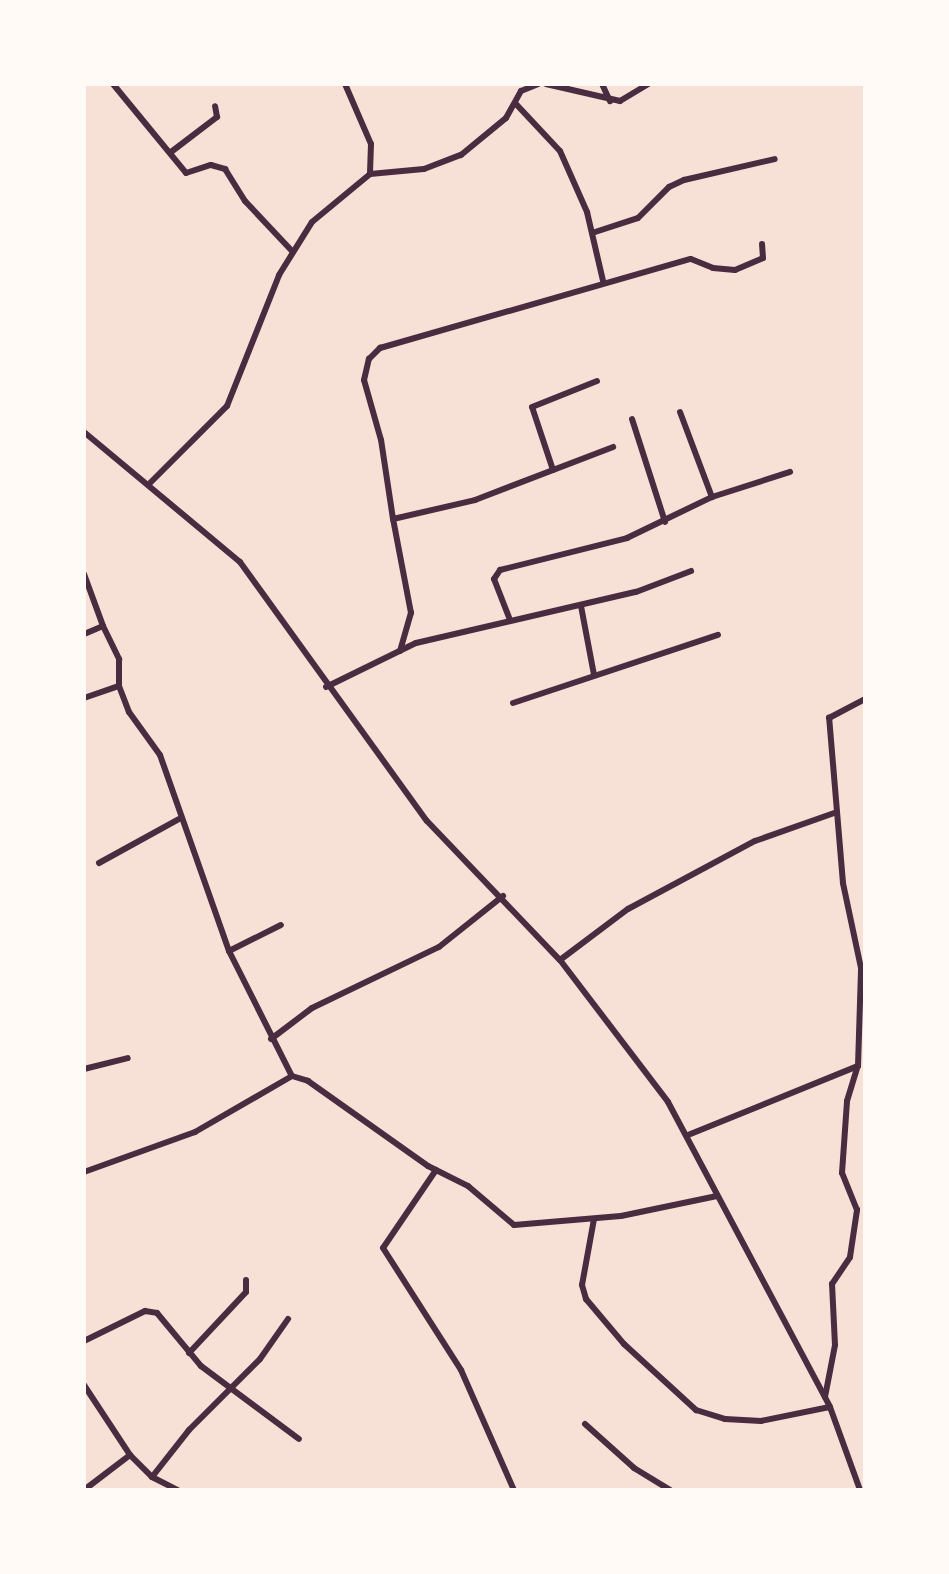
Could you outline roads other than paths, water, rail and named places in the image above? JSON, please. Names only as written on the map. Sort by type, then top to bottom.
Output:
[{"type":"street","points":[[113,84],[189,174],[211,165],[225,169],[245,201],[292,251]]},
{"type":"street","points":[[345,84],[368,134],[373,157],[370,174]]},
{"type":"street","points":[[150,483],[227,406],[292,251],[312,222],[370,174],[424,169],[461,155],[506,118],[521,91],[538,84]]},
{"type":"street","points":[[546,84],[610,101],[630,98],[648,84]]},
{"type":"street","points":[[602,84],[610,101]]},
{"type":"street","points":[[516,104],[560,151],[592,233],[603,281]]},
{"type":"street","points":[[171,152],[213,121],[215,106]]},
{"type":"street","points":[[592,233],[638,218],[669,187],[684,180],[775,159]]},
{"type":"street","points":[[400,651],[411,613],[381,440],[364,380],[369,359],[380,348],[603,281],[691,259],[735,270],[763,258],[762,244]]},
{"type":"street","points":[[553,470],[532,407],[597,381]]},
{"type":"street","points":[[680,412],[712,497]]},
{"type":"street","points":[[632,419],[665,522]]},
{"type":"street","points":[[84,432],[150,483],[240,562],[326,687],[427,821],[503,896],[560,960],[688,1135],[717,1196],[830,1407],[860,1490]]},
{"type":"street","points":[[393,519],[475,500],[613,447]]},
{"type":"street","points":[[510,620],[494,579],[500,570],[570,555],[665,522],[712,497],[790,472]]},
{"type":"street","points":[[326,687],[400,651],[510,620],[581,606],[691,571]]},
{"type":"street","points":[[84,574],[119,659],[119,686],[129,712],[167,767],[179,819],[229,951],[292,1076],[308,1081],[436,1170],[468,1186],[514,1225],[594,1219],[717,1196]]},
{"type":"street","points":[[581,606],[594,675]]},
{"type":"street","points":[[84,634],[103,626]]},
{"type":"street","points":[[513,703],[718,635]]},
{"type":"street","points":[[84,698],[119,686]]},
{"type":"street","points":[[825,1397],[835,1345],[832,1284],[854,1241],[857,1204],[842,1173],[847,1101],[858,1066],[861,968],[834,813],[829,718],[865,699]]},
{"type":"street","points":[[560,960],[654,894],[755,841],[834,813]]},
{"type":"street","points":[[99,863],[179,819]]},
{"type":"street","points":[[271,1039],[312,1008],[439,947],[503,896]]},
{"type":"street","points":[[229,951],[281,925]]},
{"type":"street","points":[[84,1069],[128,1058]]},
{"type":"street","points":[[688,1135],[858,1066]]},
{"type":"street","points":[[84,1172],[118,1164],[195,1132],[292,1076]]},
{"type":"street","points":[[436,1170],[383,1248],[461,1370],[514,1490]]},
{"type":"street","points":[[594,1219],[582,1285],[586,1299],[624,1344],[696,1410],[725,1419],[761,1421],[830,1407]]},
{"type":"street","points":[[189,1353],[246,1292],[246,1280]]},
{"type":"street","points":[[84,1341],[151,1311],[189,1353],[231,1392],[299,1439]]},
{"type":"street","points":[[152,1477],[189,1430],[231,1392],[288,1319]]},
{"type":"street","points":[[84,1385],[130,1455],[152,1477],[178,1490]]},
{"type":"street","points":[[585,1424],[634,1468],[670,1490]]},
{"type":"street","points":[[84,1490],[130,1455]]}]
